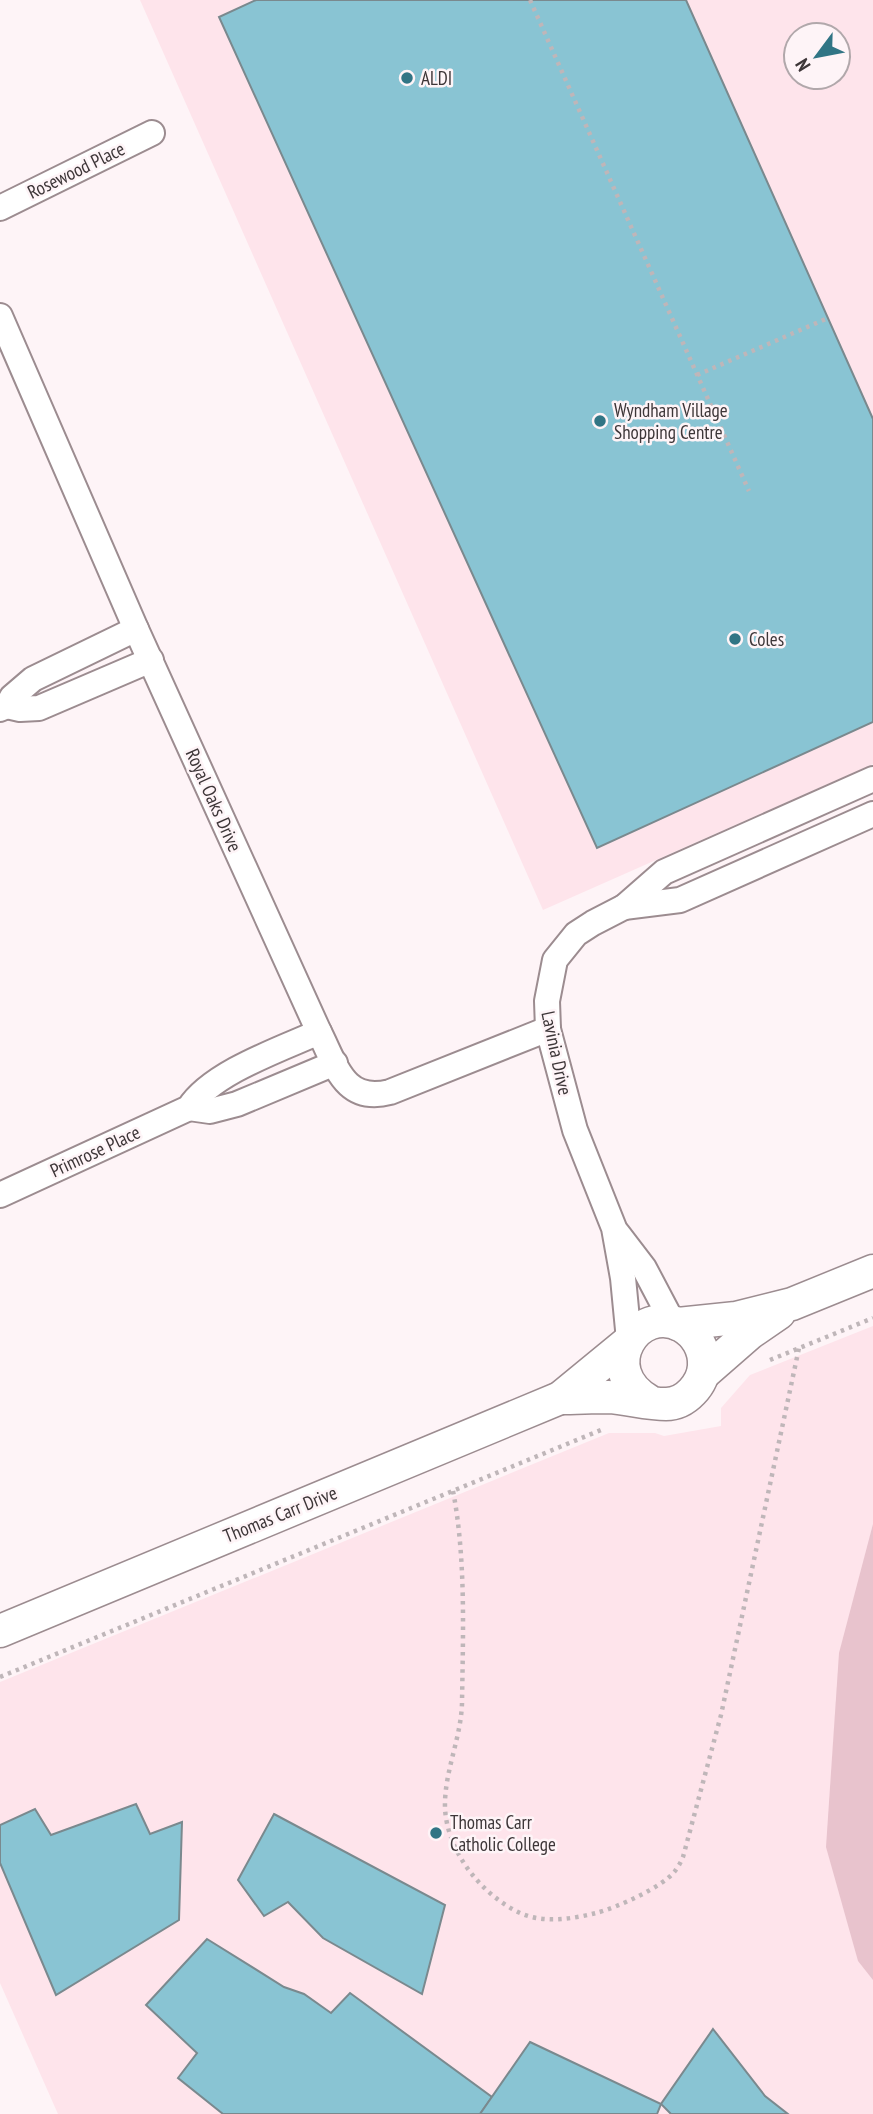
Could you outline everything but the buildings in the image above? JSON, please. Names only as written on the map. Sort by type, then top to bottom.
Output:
[{"type":"street","name":"Rosewood Place","points":[[0,208],[152,133]]},
{"type":"street","name":"Royal Oaks Drive","points":[[0,316],[136,629],[319,1032],[348,1085],[362,1093],[377,1095],[548,1029]]},
{"type":"street","points":[[4,708],[12,697],[33,679],[136,629]]},
{"type":"street","points":[[4,708],[39,708],[151,660]]},
{"type":"street","name":"Lavinia Drive","points":[[628,1341],[624,1278],[614,1228],[575,1130],[548,1029],[547,1002],[555,960],[576,934],[624,908],[664,872],[873,779]]},
{"type":"street","name":"Lavinia Drive","points":[[624,908],[680,900],[873,814]]},
{"type":"street","name":"Primrose Place","points":[[0,1195],[189,1108],[215,1081],[319,1032]]},
{"type":"street","name":"Primrose Place","points":[[189,1108],[210,1111],[237,1104],[335,1063]]},
{"type":"street","name":"Lavinia Drive","points":[[614,1228],[644,1268],[676,1324]]},
{"type":"street","points":[[676,1324],[736,1318],[792,1304],[873,1271]]},
{"type":"street","points":[[703,1374],[750,1333],[792,1304]]},
{"type":"street","points":[[664,1321],[690,1332],[700,1345],[704,1358],[703,1374],[697,1387],[681,1400],[668,1404],[649,1401],[636,1394],[624,1376],[622,1362],[628,1341],[650,1323],[664,1321]]},
{"type":"street","name":"Thomas Carr Drive","points":[[0,1631],[560,1398],[628,1341]]},
{"type":"street","name":"Thomas Carr Drive","points":[[560,1398],[607,1397],[649,1401]]},
{"type":"path","points":[[530,0],[749,491]]},
{"type":"path","points":[[697,375],[828,318]]},
{"type":"path","points":[[761,1364],[873,1318]]},
{"type":"path","points":[[453,1491],[459,1537],[462,1707],[457,1742],[448,1775],[445,1809],[452,1841],[466,1869],[488,1891],[519,1913],[546,1919],[571,1919],[601,1912],[664,1881],[674,1872],[683,1857],[721,1715],[799,1349]]},
{"type":"path","points":[[0,1677],[608,1427]]},
{"type":"shaded area","name":"Wyndham Village Shopping Centre","points":[[140,0],[873,0],[873,764],[543,910]]},
{"type":"shaded area","name":"Thomas Carr Catholic College","points":[[873,1326],[873,2114],[58,2114],[0,1983],[0,1682],[609,1433],[655,1433],[664,1436],[721,1426],[721,1408],[750,1375]]},
{"type":"shaded area","points":[[873,1524],[873,1980],[858,1961],[826,1847],[839,1653]]},
{"type":"place","name":"ALDI","points":[[407,78]]},
{"type":"place","name":"Wyndham Village Shopping Centre","points":[[600,421]]},
{"type":"place","name":"Coles","points":[[735,639]]},
{"type":"place","name":"Thomas Carr Catholic College","points":[[436,1833]]}]
